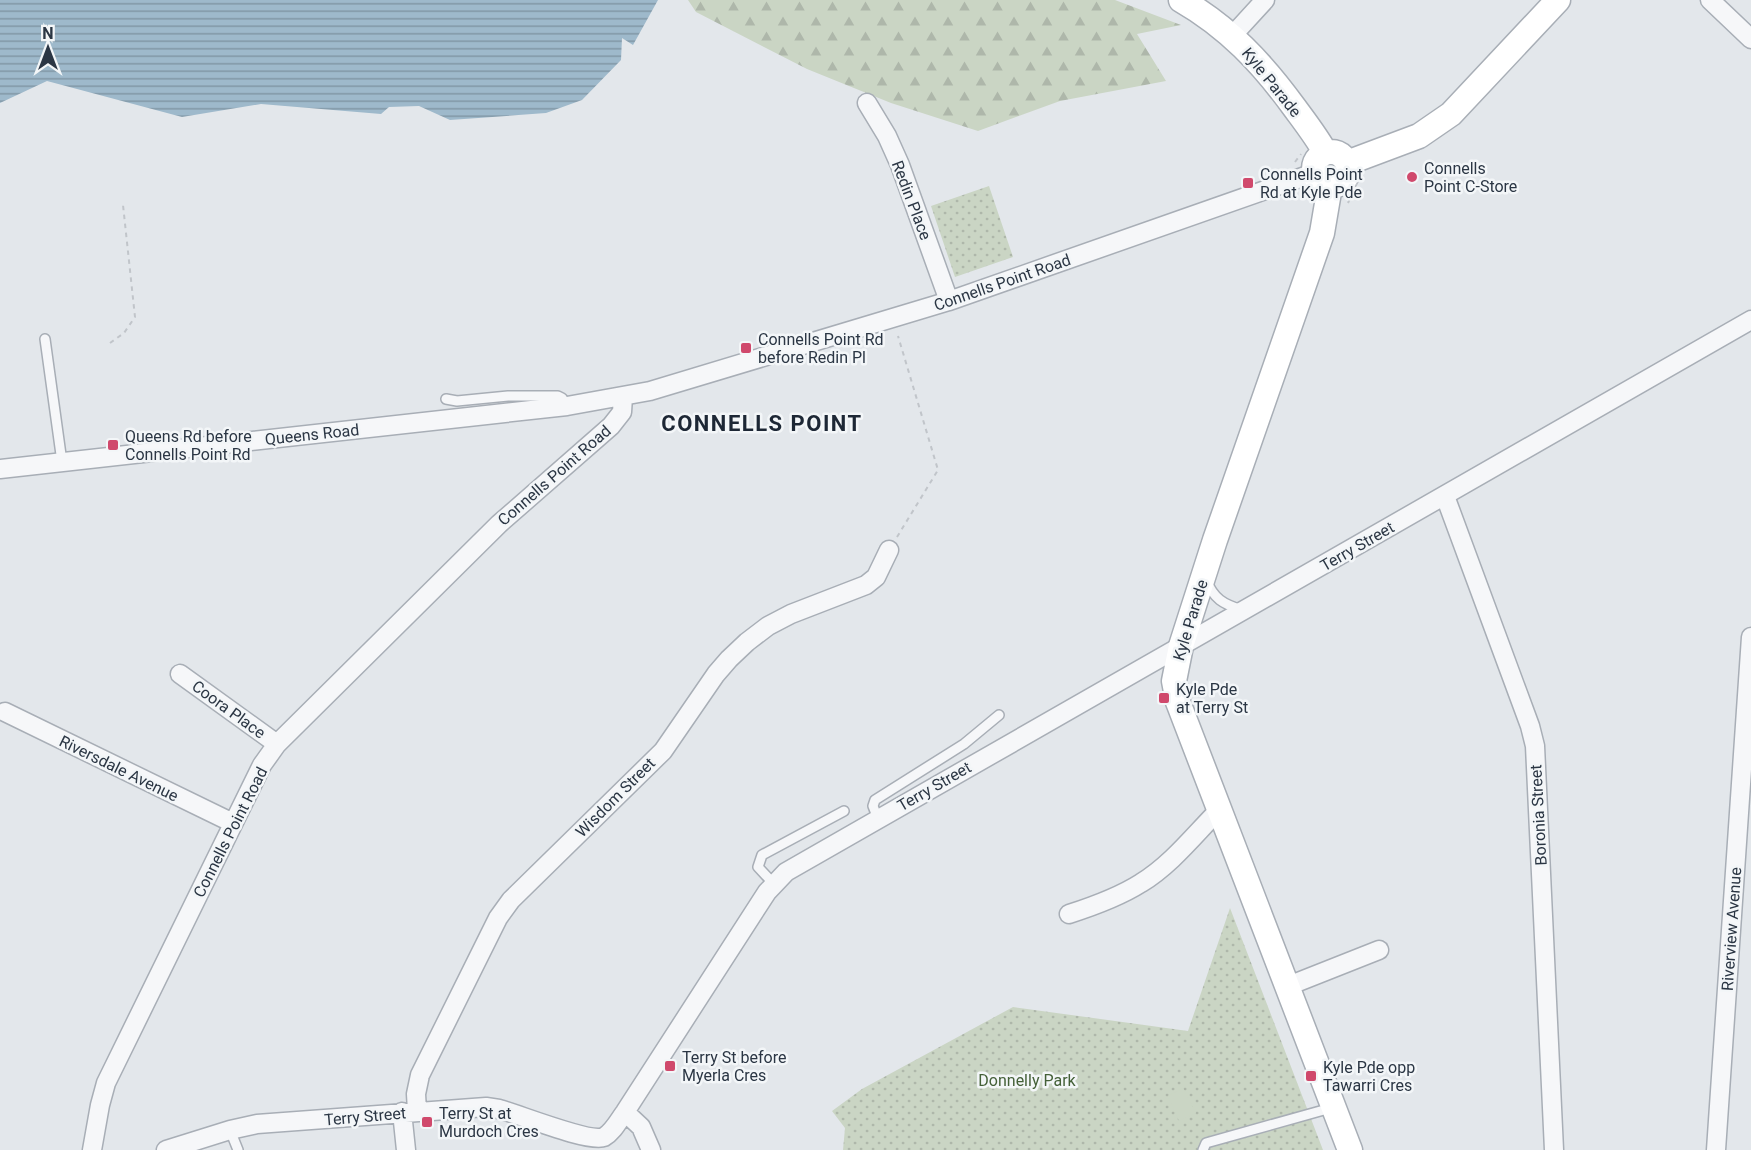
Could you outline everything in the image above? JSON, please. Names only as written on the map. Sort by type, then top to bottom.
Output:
[{"type":"street","name":"Kyle Parade","points":[[1180,0],[1206,14],[1264,68],[1325,152]]},
{"type":"street","points":[[1232,36],[1265,0]]},
{"type":"street","points":[[1353,171],[1336,152],[1325,152],[1317,158],[1310,169],[1336,186],[1345,179],[1347,174],[1353,171],[1419,136],[1451,114],[1558,0]]},
{"type":"street","points":[[1710,0],[1751,39]]},
{"type":"street","name":"Redin Place","points":[[867,103],[887,136],[900,165],[950,301]]},
{"type":"street","name":"Kyle Parade","points":[[1310,169],[1322,233],[1204,575],[1181,646],[1174,681],[1175,692],[1219,810],[1350,1150]]},
{"type":"street","name":"Connells Point Road","points":[[93,1150],[106,1083],[262,765],[278,744],[499,524],[611,426],[622,412],[623,397],[950,301],[1310,169]]},
{"type":"street","name":"Terry Street","points":[[166,1150],[257,1124],[479,1107],[499,1109],[580,1135],[599,1144],[625,1112],[774,884],[786,872],[1751,320]]},
{"type":"street","name":"Queens Road","points":[[0,469],[567,406],[623,397]]},
{"type":"street","name":"Boronia Street","points":[[1444,496],[1530,726],[1535,746],[1554,1150]]},
{"type":"street","name":"Wisdom Street","points":[[406,1150],[410,1112],[420,1075],[498,918],[512,900],[663,751],[729,658],[776,622],[822,601],[866,585],[876,577],[889,550]]},
{"type":"street","name":"Riverview Avenue","points":[[1716,1150],[1751,637]]},
{"type":"street","name":"Coora Place","points":[[180,674],[278,744]]},
{"type":"street","name":"Riversdale Avenue","points":[[5,712],[233,823]]},
{"type":"street","points":[[1069,914],[1103,903],[1142,883],[1163,866],[1219,810]]},
{"type":"street","points":[[1288,986],[1380,950]]},
{"type":"street","points":[[625,1112],[641,1126],[651,1150]]},
{"type":"lane","points":[[45,339],[62,462]]},
{"type":"lane","points":[[446,399],[554,396],[562,398],[567,406]]},
{"type":"lane","points":[[1204,575],[1216,598],[1243,610]]},
{"type":"lane","points":[[878,819],[873,806],[875,800],[964,744],[999,715]]},
{"type":"lane","points":[[774,884],[758,867],[762,855],[844,812]]},
{"type":"lane","points":[[1203,1150],[1206,1143],[1334,1107]]},
{"type":"lane","points":[[230,1130],[238,1150]]},
{"type":"path","points":[[1348,203],[1353,171]]},
{"type":"path","points":[[110,344],[124,333],[135,317],[123,205]]},
{"type":"path","points":[[889,550],[938,470],[897,336]]},
{"type":"green space","points":[[688,0],[1115,0],[1181,25],[1137,34],[1166,81],[1060,101],[978,131],[891,103],[807,69],[696,12]]},
{"type":"green space","points":[[989,186],[1013,257],[955,277],[931,206]]},
{"type":"green space","name":"Donnelly Park","points":[[1230,908],[1323,1150],[843,1150],[845,1128],[832,1111],[862,1089],[1013,1007],[1188,1031]]},
{"type":"green space","points":[[1183,1088],[1196,1113],[1179,1121],[1168,1096]]},
{"type":"water","points":[[0,0],[658,0],[633,45],[622,38],[621,60],[582,100],[546,113],[450,120],[419,106],[389,107],[381,114],[261,104],[182,117],[47,81],[0,103]]},
{"type":"place","name":"Connells Point C-Store","points":[[1412,177]]},
{"type":"place","name":"Connells Point Rd at Kyle Pde","points":[[1248,183]]},
{"type":"place","name":"Connells Point Rd before Redin Pl","points":[[746,348]]},
{"type":"place","name":"Queens Rd before Connells Point Rd","points":[[113,445]]},
{"type":"place","name":"Kyle Pde at Terry St","points":[[1164,698]]},
{"type":"place","name":"Terry St before Myerla Cres","points":[[670,1066]]},
{"type":"place","name":"Kyle Pde opp Tawarri Cres","points":[[1311,1076]]},
{"type":"place","name":"Terry St at Murdoch Cres","points":[[427,1122]]},
{"type":"district","name":"CONNELLS POINT","points":[[762,423]]}]
